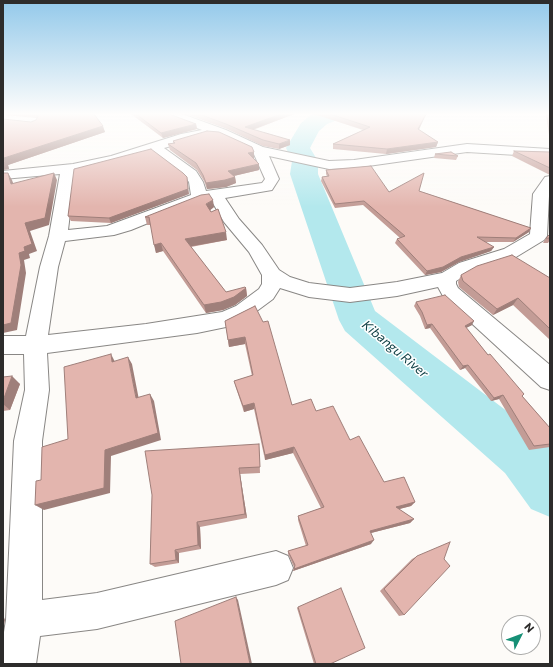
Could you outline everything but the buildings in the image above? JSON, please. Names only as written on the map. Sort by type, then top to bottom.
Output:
[{"type":"street","points":[[3,175],[68,169],[114,160],[160,145]]},
{"type":"street","points":[[248,145],[259,150],[329,165],[354,164],[467,148],[550,153]]},
{"type":"street","points":[[154,147],[191,174],[208,196],[256,248],[272,275],[283,282],[309,290],[350,295],[397,289],[447,278],[466,267],[510,253],[538,236],[541,194],[550,180]]},
{"type":"street","points":[[58,236],[108,231],[208,196],[267,187],[272,179],[259,150]]},
{"type":"street","points":[[17,664],[24,620],[28,441],[37,390],[35,345],[49,267],[58,236],[68,169]]},
{"type":"street","points":[[3,345],[35,345],[146,332],[196,325],[226,318],[243,311],[266,294],[272,284],[272,275]]},
{"type":"street","points":[[447,278],[446,284],[451,293],[550,380]]},
{"type":"street","points":[[24,620],[97,612],[276,568]]},
{"type":"waterway","name":"Kibangu River","points":[[300,145],[298,148],[305,161],[304,174],[359,320],[523,455],[550,490]]}]
